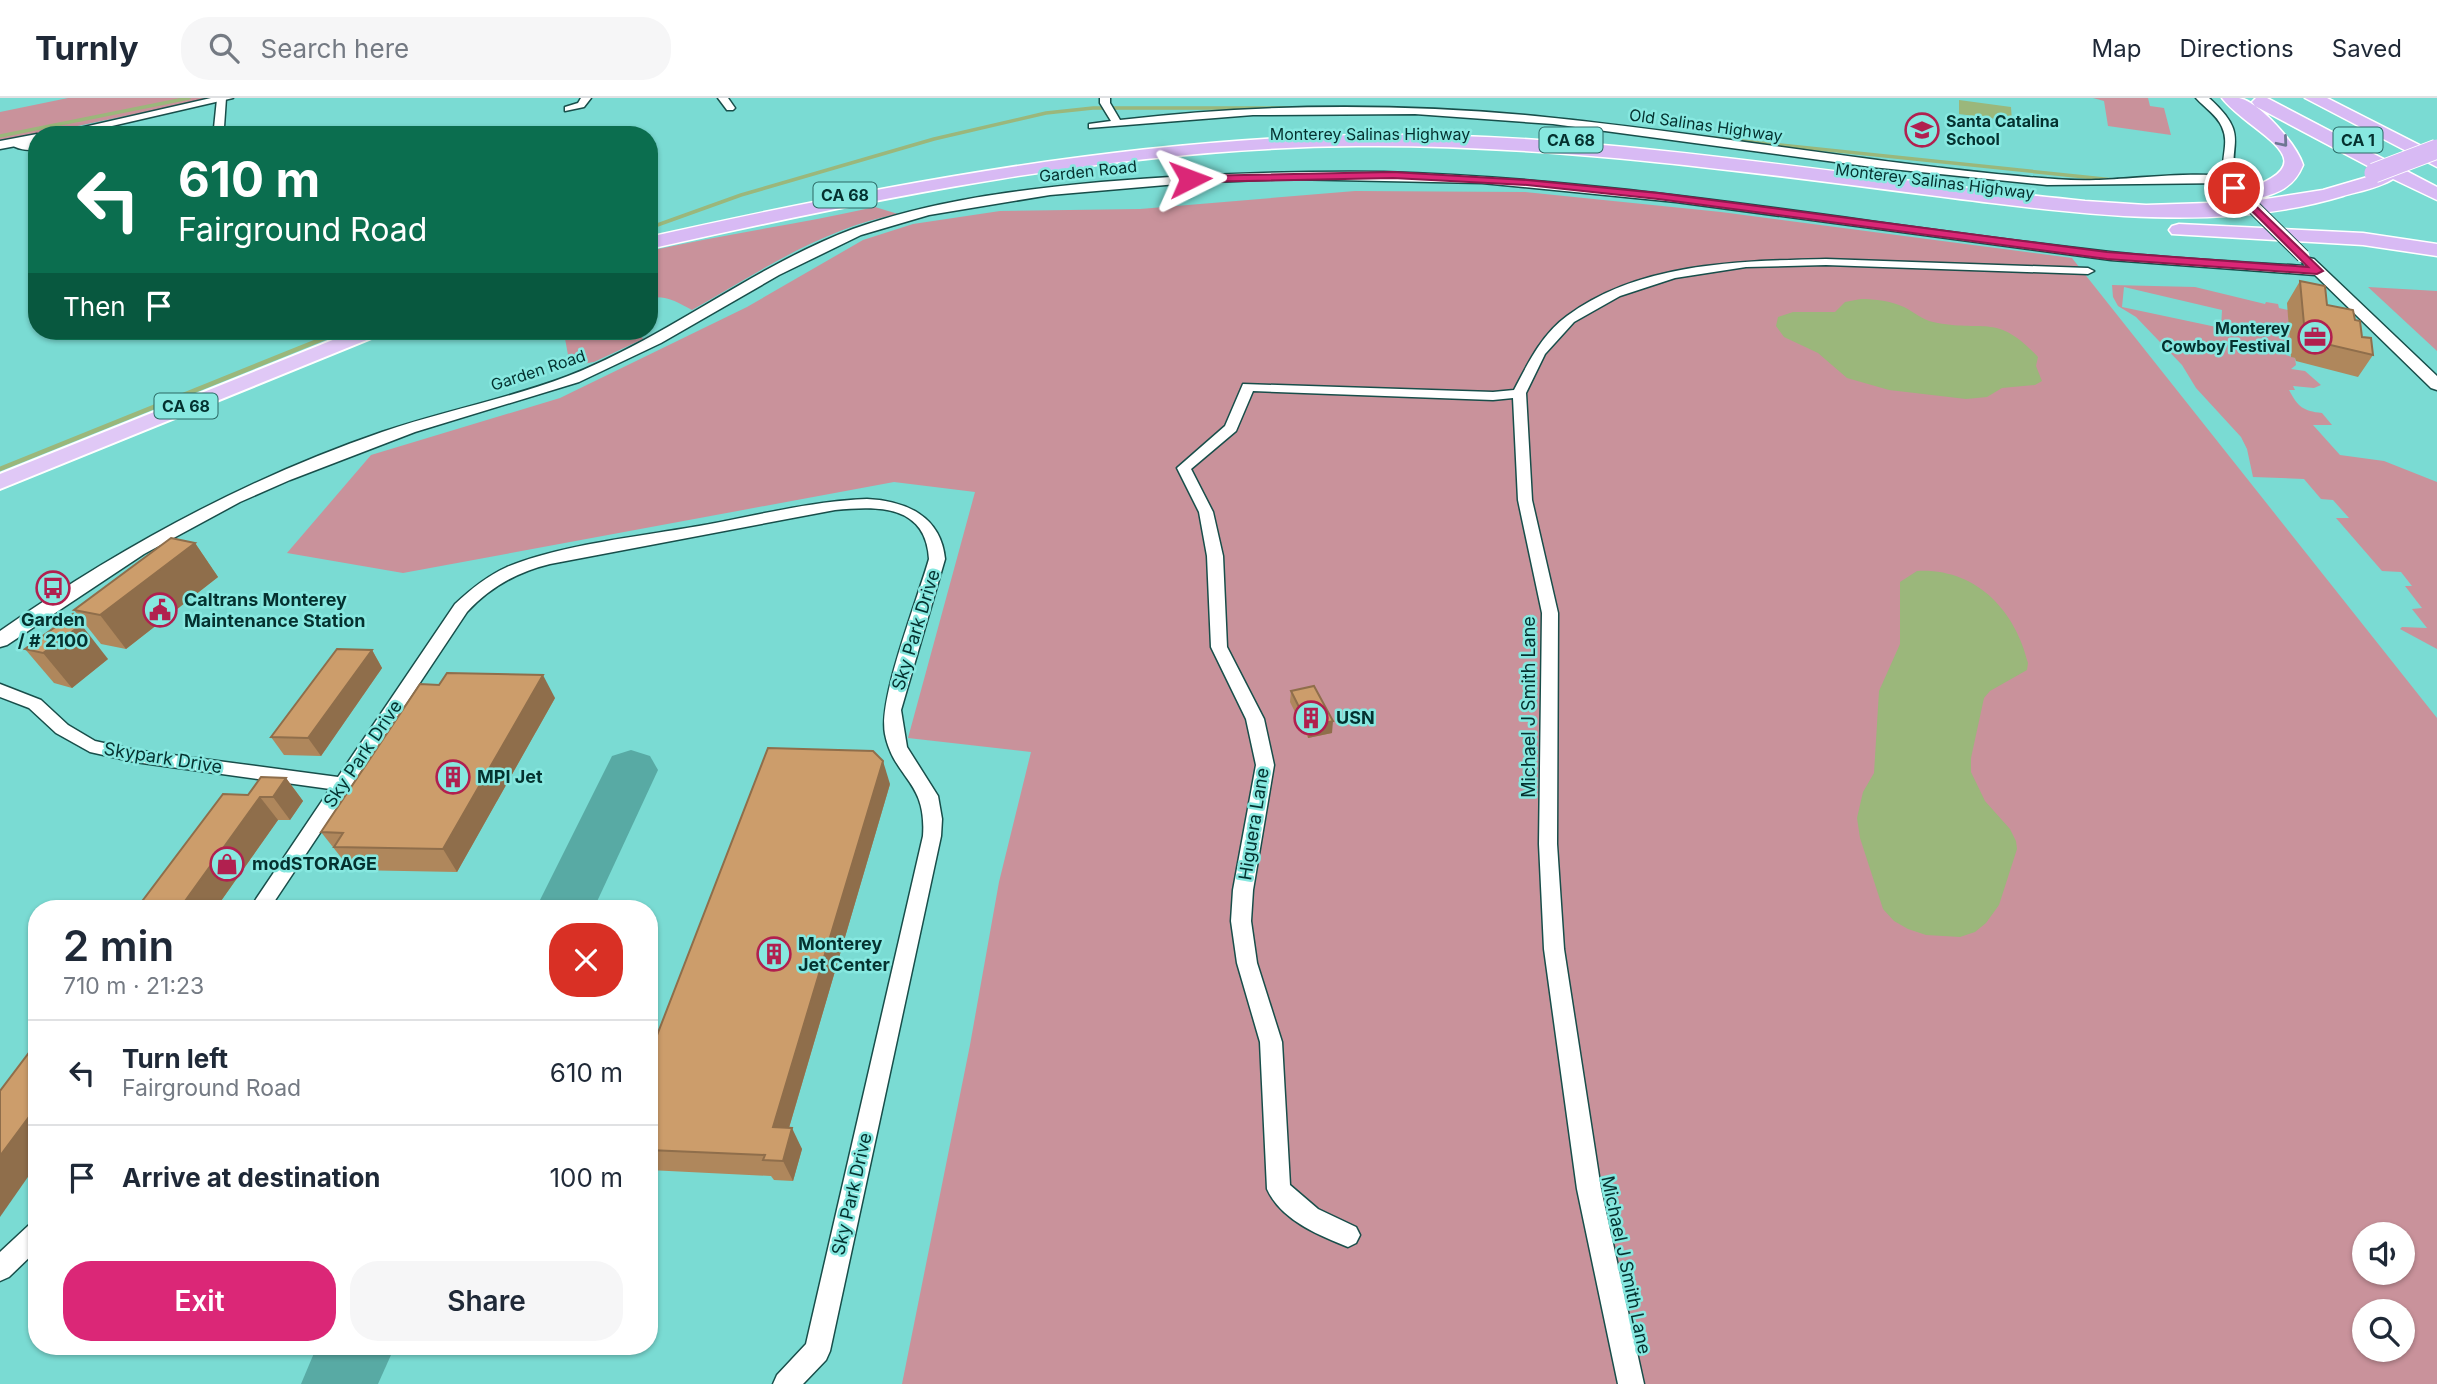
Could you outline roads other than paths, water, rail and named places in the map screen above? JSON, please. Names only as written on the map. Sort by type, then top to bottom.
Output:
[{"type":"highway","name":"CA 68","points":[[2097,200],[2221,200],[2257,193],[2281,183],[2293,167],[2290,148],[2277,134],[2231,98]]},
{"type":"highway","points":[[2254,98],[2437,194]]},
{"type":"highway","name":"CA 1","points":[[2282,98],[2347,134],[2437,178]]},
{"type":"highway","name":"CA 1","points":[[2314,98],[2437,155]]},
{"type":"highway","points":[[2337,98],[2437,155]]},
{"type":"highway","name":"Monterey Salinas Highway","points":[[658,239],[889,186],[1054,155],[1195,139],[1325,132],[1468,133],[1576,141],[2097,200]]},
{"type":"highway","name":"Monterey Salinas Highway","points":[[658,239],[891,193],[1066,163],[1169,151],[1260,144],[1386,141],[1480,143],[1591,152]]},
{"type":"highway","name":"CA 68","points":[[1591,152],[2041,202],[2141,210],[2208,210],[2280,205],[2331,196],[2437,155]]},
{"type":"highway","points":[[1591,152],[2150,227],[2373,240],[2437,250]]},
{"type":"highway","points":[[2097,200],[2163,205],[2249,202],[2310,193],[2379,176]]},
{"type":"highway","points":[[1979,205],[2119,220],[2346,227],[2437,238]]},
{"type":"highway","name":"CA 68","points":[[0,482],[350,340]]},
{"type":"street","points":[[568,109],[581,105],[586,98]]},
{"type":"street","points":[[723,98],[730,108]]},
{"type":"street","points":[[1105,98],[1105,103],[1117,122]]},
{"type":"street","points":[[2202,98],[2221,114],[2231,127],[2232,184],[2317,271],[2437,385]]},
{"type":"street","points":[[98,126],[225,99],[219,126]]},
{"type":"street","name":"Old Salinas Highway","points":[[1092,125],[1271,111],[1452,113],[1590,125],[1801,155],[2047,182],[2095,184],[2196,178],[2232,184]]},
{"type":"street","points":[[0,145],[28,140]]},
{"type":"street","points":[[13,143],[28,148]]},
{"type":"street","name":"Garden Road","points":[[658,339],[795,260],[849,235],[929,211],[985,200],[1108,185],[1229,177],[1360,175],[1482,179],[1658,196],[2107,256],[2317,271]]},
{"type":"street","name":"Michael J Smith Lane","points":[[1631,1384],[1589,1189],[1554,949],[1548,844],[1550,613],[1525,500],[1519,393],[1539,353],[1570,319],[1616,293],[1673,275],[1746,264],[1826,262],[2088,271]]},
{"type":"street","name":"Garden Road","points":[[0,640],[61,596],[149,541],[277,478],[390,434],[554,386],[608,365],[656,340]]},
{"type":"street","name":"Higuera Lane","points":[[1348,1235],[1304,1215],[1290,1204],[1279,1189],[1271,1042],[1247,963],[1241,921],[1243,890],[1265,765],[1255,719],[1219,647],[1213,545],[1206,512],[1184,468],[1231,428],[1248,387],[1493,396],[1519,393]]},
{"type":"street","name":"Sky Park Drive","points":[[265,900],[461,608],[486,584],[512,569],[587,551],[820,509],[866,504],[884,504],[901,509],[928,526],[935,537],[937,559],[892,710],[893,730],[898,747],[931,796],[935,814],[932,836],[817,1351],[786,1384]]},
{"type":"street","name":"Skypark Drive","points":[[0,690],[35,704],[62,729],[90,746],[135,756],[343,784]]},
{"type":"street","points":[[0,1269],[28,1242]]},
{"type":"waterway","points":[[50,126],[189,98]]},
{"type":"waterway","points":[[658,225],[741,195],[934,139],[1046,113],[1093,108],[1299,108]]},
{"type":"waterway","points":[[0,136],[28,130]]},
{"type":"waterway","points":[[1704,137],[2114,180]]},
{"type":"waterway","points":[[0,469],[320,340]]},
{"type":"place","name":"Santa Catalina School","points":[[1922,130]]},
{"type":"place","name":"Monterey Cowboy Festival","points":[[2315,337]]},
{"type":"place","name":"Garden / # 2100","points":[[53,588]]},
{"type":"place","name":"Caltrans Monterey Maintenance Station","points":[[160,610]]},
{"type":"place","name":"USN","points":[[1311,718]]},
{"type":"place","name":"MPI Jet","points":[[453,777]]},
{"type":"place","name":"modSTORAGE","points":[[227,864]]},
{"type":"place","name":"Monterey Jet Center","points":[[774,954]]}]
